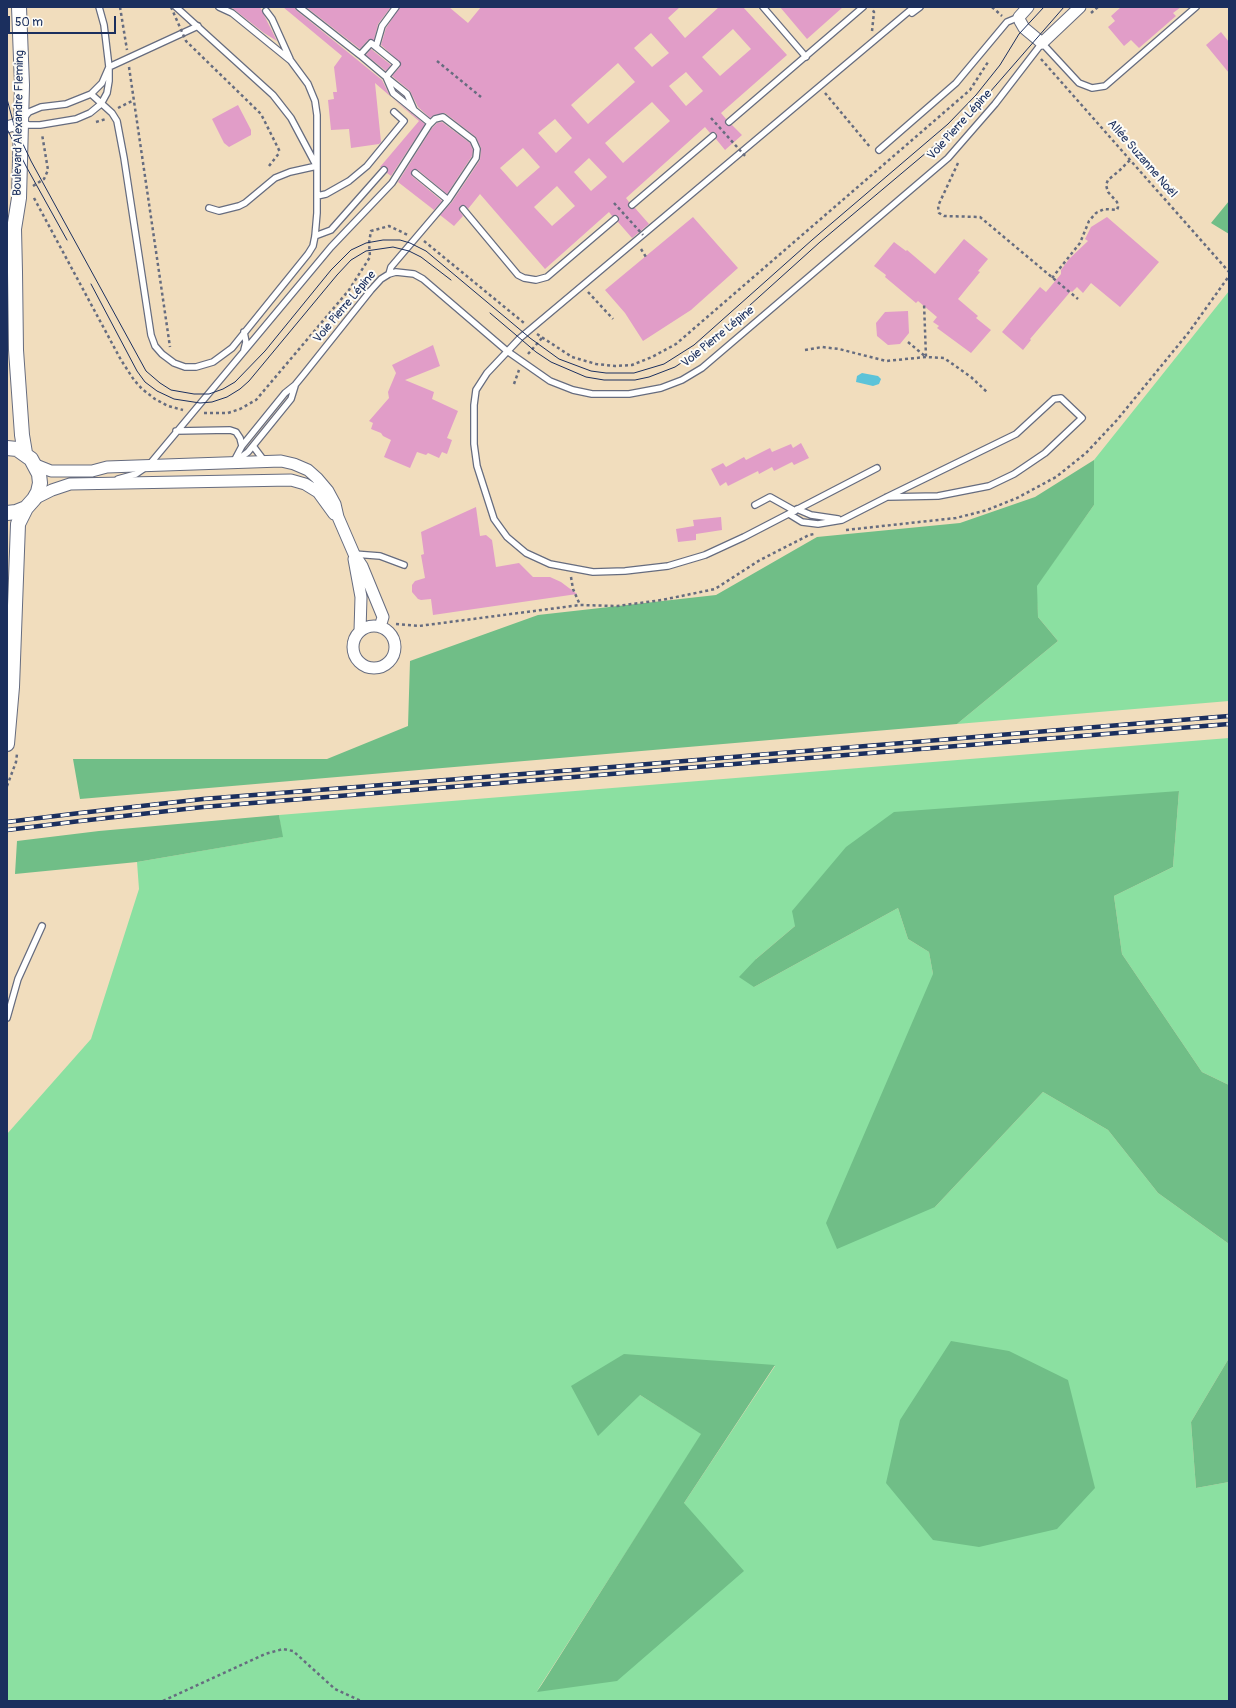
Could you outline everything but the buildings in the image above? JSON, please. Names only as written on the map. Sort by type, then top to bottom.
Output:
[{"type":"street","name":"Boulevard Alexandre Fleming","points":[[19,7],[22,85],[14,125],[19,198],[14,229],[16,350],[22,435],[25,454]]},
{"type":"street","points":[[1028,7],[1019,17],[1024,28],[1042,43],[1080,7]]},
{"type":"street","points":[[7,448],[16,449],[25,454],[36,465],[51,471],[92,471],[107,467],[282,461],[308,470],[328,491],[335,504],[338,517],[354,554],[362,566],[383,616],[380,627]]},
{"type":"street","points":[[218,481],[233,463]]},
{"type":"street","points":[[7,744],[12,686],[18,524],[40,483],[36,465]]},
{"type":"street","points":[[7,513],[16,512],[52,490],[70,484],[291,480],[305,484],[318,492],[330,509],[338,517]]},
{"type":"street","points":[[354,554],[361,597],[360,631]]},
{"type":"street","points":[[366,627],[380,627],[391,635],[394,648],[393,654],[389,660],[378,667],[364,665],[358,661],[354,655],[353,641],[360,631],[366,627]]},
{"type":"lane","points":[[14,125],[40,125],[76,119],[90,113],[101,104],[107,93],[110,81],[104,25],[99,7]]},
{"type":"lane","points":[[176,7],[273,95],[291,118],[316,166]]},
{"type":"lane","points":[[219,7],[232,13],[291,61]]},
{"type":"lane","points":[[299,7],[407,94],[414,110]]},
{"type":"lane","points":[[376,47],[382,26],[396,7]]},
{"type":"lane","points":[[763,7],[806,57]]},
{"type":"lane","points":[[729,122],[863,7]]},
{"type":"lane","points":[[877,468],[744,537],[705,555],[668,566],[593,572],[550,564],[526,553],[507,537],[494,519],[477,466],[474,444],[474,405],[476,390],[487,373],[507,351],[582,286],[914,7]]},
{"type":"lane","points":[[753,142],[920,7]]},
{"type":"lane","points":[[1042,43],[1079,83],[1092,88],[1105,86],[1196,7]]},
{"type":"lane","points":[[91,94],[112,113],[117,120],[120,130],[151,335],[155,346],[162,354],[172,361],[185,366],[196,367],[213,362],[232,348],[308,254],[313,246],[315,236],[317,115],[315,101],[308,84],[291,61],[272,18],[266,11]]},
{"type":"lane","points":[[879,150],[956,83],[1007,22],[1019,17]]},
{"type":"lane","points":[[14,125],[29,112],[41,107],[66,104],[91,94],[102,83],[109,67],[198,26]]},
{"type":"lane","points":[[360,55],[371,43],[397,64],[386,77]]},
{"type":"lane","name":"Voie Pierre Lépine","points":[[233,463],[242,446],[285,393],[295,386],[371,290],[381,279],[396,272],[414,274],[422,279],[507,351],[550,381],[572,390],[592,394],[611,395],[645,392],[682,380],[702,368],[948,158],[995,104],[1042,43]]},
{"type":"lane","points":[[386,77],[393,93],[430,123]]},
{"type":"lane","points":[[316,196],[326,194],[349,181],[367,166],[404,121],[394,112]]},
{"type":"lane","points":[[108,483],[136,474],[149,465],[331,247],[392,183],[430,123],[435,118],[443,117],[473,140],[477,149],[476,158],[448,200],[404,250],[391,267],[389,274]]},
{"type":"lane","points":[[632,205],[713,136]]},
{"type":"lane","points":[[209,208],[219,211],[239,206],[245,203],[275,178],[290,172],[316,166]]},
{"type":"lane","points":[[315,236],[332,230],[384,170]]},
{"type":"lane","points":[[415,173],[448,200]]},
{"type":"lane","points":[[463,209],[518,275],[524,278],[536,280],[547,277],[615,219]]},
{"type":"lane","points":[[243,353],[246,342],[244,332]]},
{"type":"lane","name":"Voie Pierre Lépine","points":[[233,463],[248,452],[291,399],[295,386]]},
{"type":"lane","points":[[789,514],[802,522],[818,524],[842,520],[887,497],[1016,434],[1054,399],[1061,398],[1082,418],[1045,453],[1014,474],[989,486],[938,496],[887,497]]},
{"type":"lane","points":[[176,431],[230,430],[236,432],[240,438],[242,446]]},
{"type":"lane","points":[[253,446],[266,462]]},
{"type":"lane","points":[[755,505],[770,497],[796,510],[811,515],[842,520]]},
{"type":"lane","points":[[354,554],[380,556],[404,565]]},
{"type":"lane","points":[[7,1018],[18,979],[42,926]]},
{"type":"path","points":[[171,7],[186,41],[261,114],[280,152],[269,166]]},
{"type":"path","points":[[992,7],[1002,16]]},
{"type":"path","name":"Allée Suzanne Noël","points":[[1041,59],[1229,272]]},
{"type":"path","points":[[437,61],[481,97]]},
{"type":"path","points":[[536,334],[572,357],[596,364],[615,366],[632,365],[652,357],[676,344],[932,121],[970,90],[988,61]]},
{"type":"path","points":[[821,88],[871,148]]},
{"type":"path","points":[[134,100],[172,361]]},
{"type":"path","points":[[711,118],[746,157]]},
{"type":"path","points":[[29,188],[44,180],[48,170],[41,134]]},
{"type":"path","points":[[956,149],[959,155],[958,162],[938,206],[939,213],[944,216],[980,217],[1078,299]]},
{"type":"path","points":[[880,159],[884,164]]},
{"type":"path","points":[[1052,278],[1080,243],[1089,221],[1096,213],[1104,209],[1117,210],[1117,202],[1108,192],[1106,185],[1108,180],[1130,160]]},
{"type":"path","points":[[32,195],[121,360],[134,380],[142,389],[155,399],[168,406],[194,412],[228,413],[240,409],[256,400],[350,290],[370,257],[369,243],[371,231],[389,226],[410,236]]},
{"type":"path","points":[[614,203],[643,236]]},
{"type":"path","points":[[419,238],[458,267],[527,326]]},
{"type":"path","points":[[639,247],[646,257]]},
{"type":"path","points":[[582,286],[613,319]]},
{"type":"path","points":[[924,303],[926,357]]},
{"type":"path","points":[[908,342],[926,357]]},
{"type":"path","points":[[804,350],[822,347],[839,349],[886,361],[926,357],[944,358],[971,377],[988,393]]},
{"type":"path","points":[[570,568],[573,589],[580,604]]},
{"type":"path","points":[[163,1701],[265,1654],[283,1649],[293,1651],[335,1689],[361,1701]]},
{"type":"green space","points":[[1229,201],[1229,234],[1211,223]]},
{"type":"green space","points":[[1229,291],[1229,701],[957,724],[1058,641],[1038,617],[1036,586],[1094,505],[1094,460]]},
{"type":"green space","points":[[1094,460],[1094,505],[1037,586],[1038,617],[1058,641],[957,724],[80,799],[73,759],[327,759],[408,726],[410,661],[538,615],[716,595],[817,537],[960,523],[1035,497]]},
{"type":"green space","points":[[1229,738],[1229,1085],[1202,1072],[1122,954],[1114,896],[1173,867],[1179,791],[795,926],[756,959],[754,987],[898,908],[908,939],[929,952],[933,974],[935,1207],[1043,1092],[1108,1130],[1158,1193],[1229,1244],[1229,1358],[1191,1422],[1196,1488],[1229,1482],[1229,1701],[7,1701],[7,1134],[91,1039],[139,889],[137,862],[282,837],[279,815]],"holes":[[[775,1366],[684,1503],[537,1691],[702,1434],[640,1395]]]},
{"type":"green space","points":[[1179,791],[1173,867],[1114,896],[1122,954],[1202,1072],[1229,1085],[1229,1244],[1158,1193],[1108,1130],[1043,1092],[935,1207],[837,1249],[826,1223],[933,974],[929,952],[908,939],[898,908],[754,987],[739,977],[756,959],[795,926],[792,911],[846,847],[894,812]]},
{"type":"green space","points":[[279,815],[283,837],[137,862],[15,874],[17,841],[99,831]]},
{"type":"green space","points":[[951,1341],[1009,1351],[1068,1380],[1095,1488],[1057,1529],[979,1547],[933,1540],[886,1483],[900,1420]]},
{"type":"green space","points":[[624,1354],[775,1365],[684,1503],[744,1571],[617,1681],[537,1692],[701,1434],[640,1395],[598,1436],[571,1386]]},
{"type":"green space","points":[[1229,1358],[1229,1482],[1196,1488],[1191,1422]]},
{"type":"water","points":[[862,373],[878,376],[881,379],[879,384],[873,386],[856,382],[857,376]]},
{"type":"tram line","points":[[7,83],[7,99],[14,125],[31,161],[146,371],[171,390],[194,394],[209,394],[223,389],[235,382],[265,351],[331,270],[351,250],[366,243],[383,240],[400,240],[426,251],[530,338],[559,359],[591,371],[606,373],[634,373],[664,364],[694,345],[812,240],[948,124],[976,95],[1000,65],[1019,34],[1044,7]]},
{"type":"tram line","points":[[490,313],[536,352],[551,362],[586,377],[604,380],[635,380],[649,377],[675,367],[719,333],[820,242],[952,131],[983,100],[1064,7]]},
{"type":"tram line","points":[[7,129],[67,240]]},
{"type":"tram line","points":[[91,284],[137,371],[145,382],[157,391],[174,399],[200,403],[212,402],[227,397],[249,381],[337,275],[351,260],[366,251],[393,247],[409,251],[421,257],[451,280]]},
{"type":"railway","points":[[7,822],[203,799],[1229,716]]},
{"type":"railway","points":[[7,830],[203,807],[1229,724]]}]
